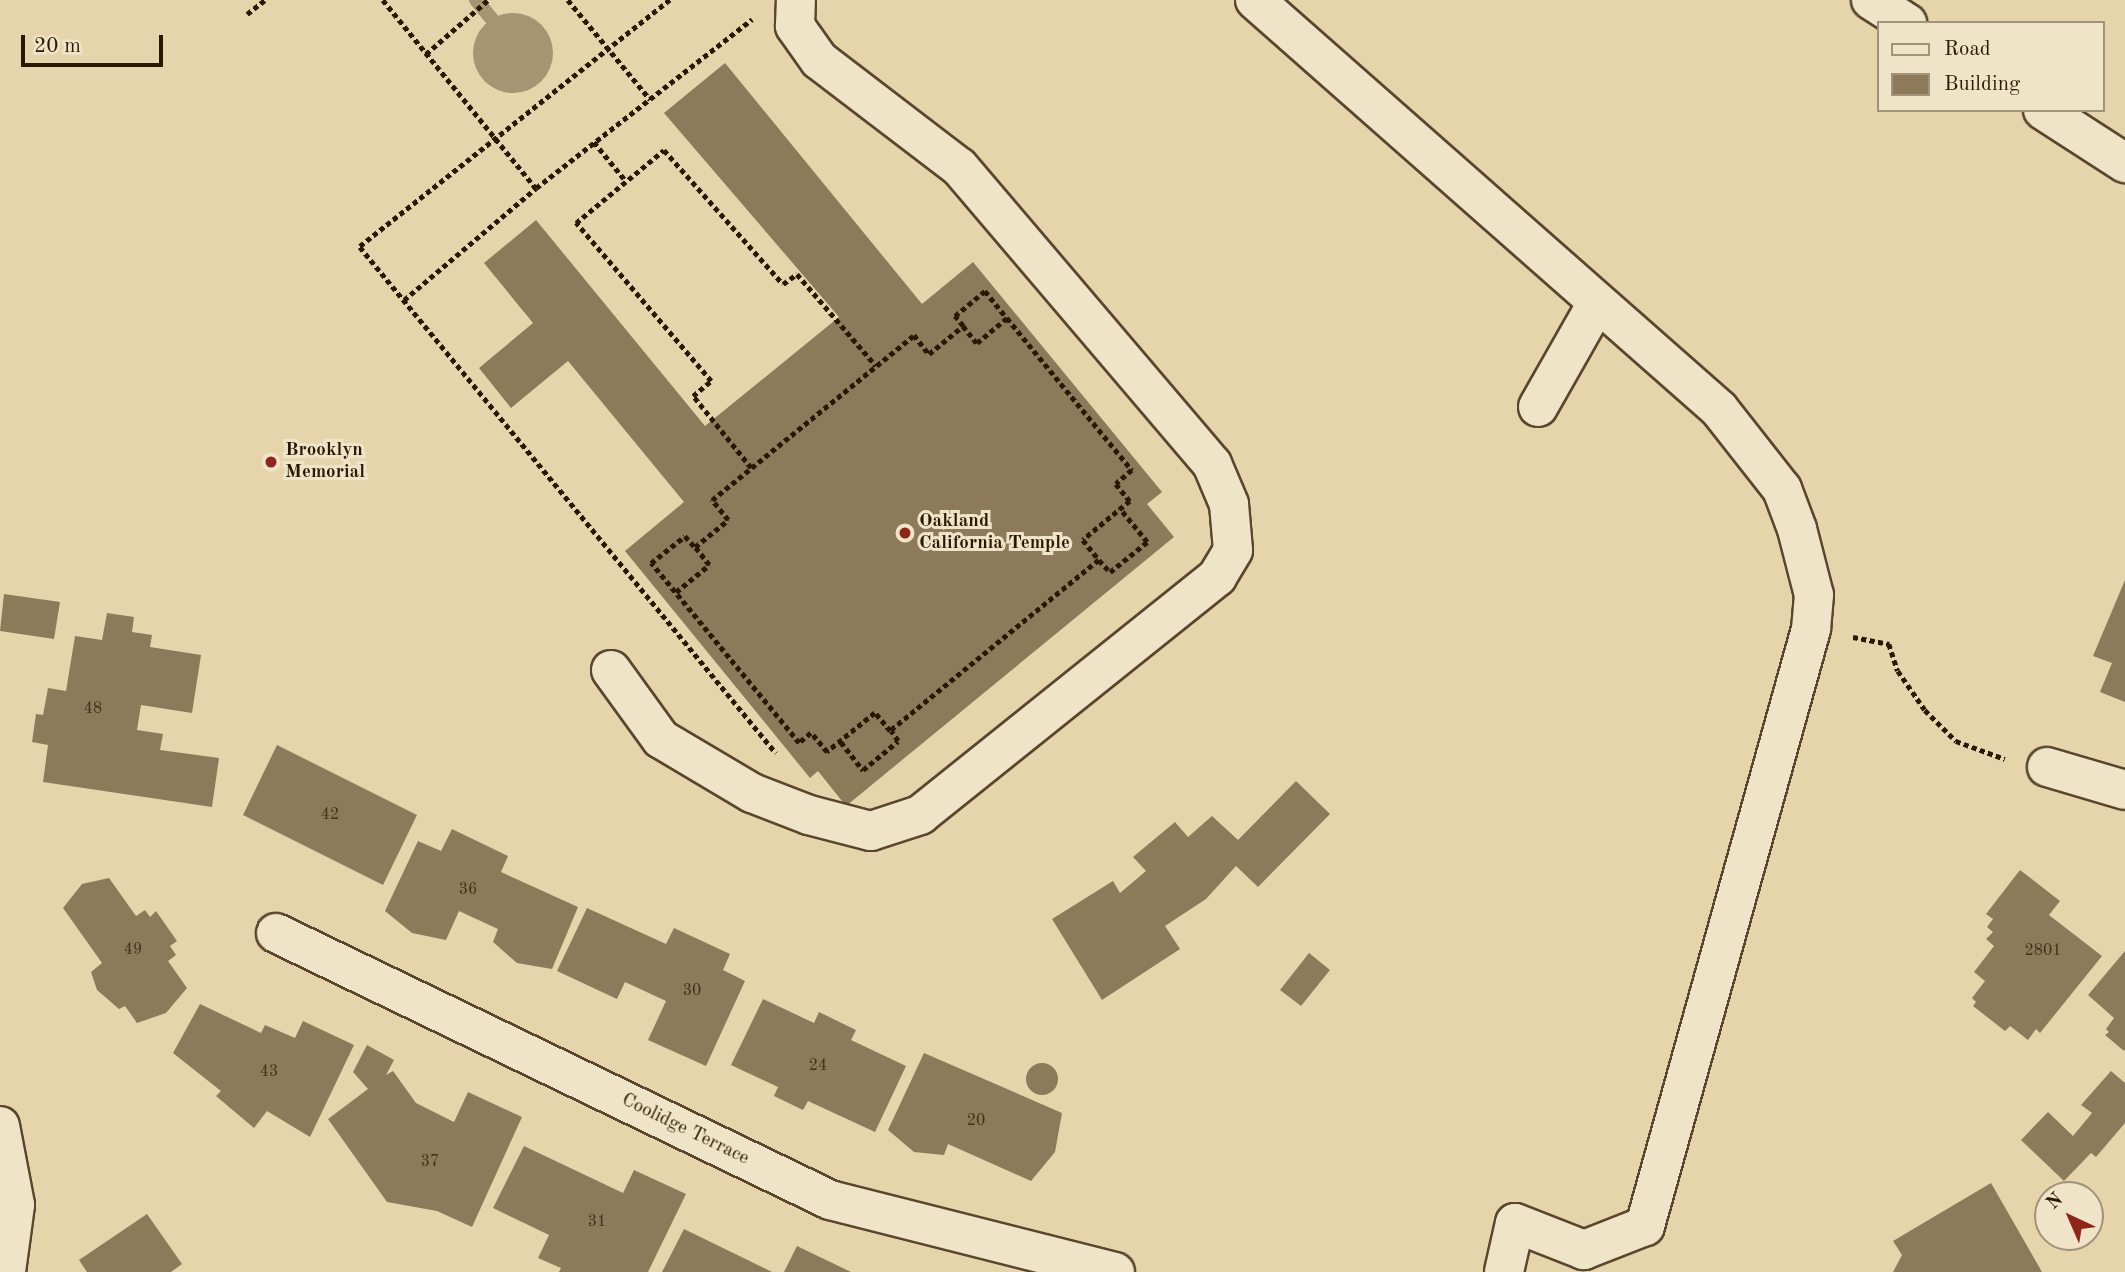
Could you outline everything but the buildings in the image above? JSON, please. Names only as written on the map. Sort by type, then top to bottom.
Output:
[{"type":"street","points":[[611,670],[661,739],[752,793],[809,815],[870,831],[920,816],[1217,577],[1233,550],[1229,504],[1212,464],[959,167],[818,60],[795,26],[796,0]]},
{"type":"street","points":[[1255,0],[1719,409],[1782,489],[1797,529],[1814,595],[1811,629],[1645,1226],[1584,1250],[1515,1223],[1504,1272]]},
{"type":"street","points":[[1871,0],[1904,21]]},
{"type":"street","points":[[2046,112],[2125,163]]},
{"type":"street","points":[[1538,407],[1597,303]]},
{"type":"street","points":[[2047,767],[2125,790]]},
{"type":"street","name":"Coolidge Terrace","points":[[275,933],[830,1200],[1115,1272]]},
{"type":"street","points":[[0,1126],[15,1205],[6,1272]]},
{"type":"path","points":[[247,15],[265,0]]},
{"type":"path","points":[[383,0],[536,188]]},
{"type":"path","points":[[426,54],[488,0]]},
{"type":"path","points":[[568,0],[650,99]]},
{"type":"path","points":[[670,0],[360,247],[779,757]]},
{"type":"path","points":[[404,300],[536,188],[754,16]]},
{"type":"path","points":[[594,142],[626,181]]},
{"type":"path","points":[[751,468],[693,396],[711,381],[576,223],[626,181],[664,150],[783,284],[797,274],[876,366]]},
{"type":"path","points":[[1007,318],[976,344],[955,316],[985,291],[1132,470],[1116,484],[1130,501],[1120,509],[1083,540],[1110,572],[1147,542],[1120,509]]},
{"type":"path","points":[[695,547],[728,520],[712,500],[914,335],[929,354],[962,326]]},
{"type":"path","points":[[676,592],[709,565],[685,536],[651,563],[799,743],[811,733],[827,752],[875,713],[898,741],[863,770],[841,742]]},
{"type":"path","points":[[890,731],[1100,560]]},
{"type":"path","points":[[1811,629],[1889,644],[1898,671],[1926,710],[1956,741],[1982,753],[2047,767]]},
{"type":"shaded area","points":[[513,13],[528,16],[541,25],[550,38],[553,53],[550,68],[541,81],[528,90],[513,93],[498,90],[485,81],[476,68],[473,53],[476,38],[485,25],[498,16]]},
{"type":"waterway","points":[[476,0],[492,19]]},
{"type":"place","name":"Brooklyn Memorial","points":[[271,462]]},
{"type":"place","name":"Oakland California Temple","points":[[905,533]]}]
